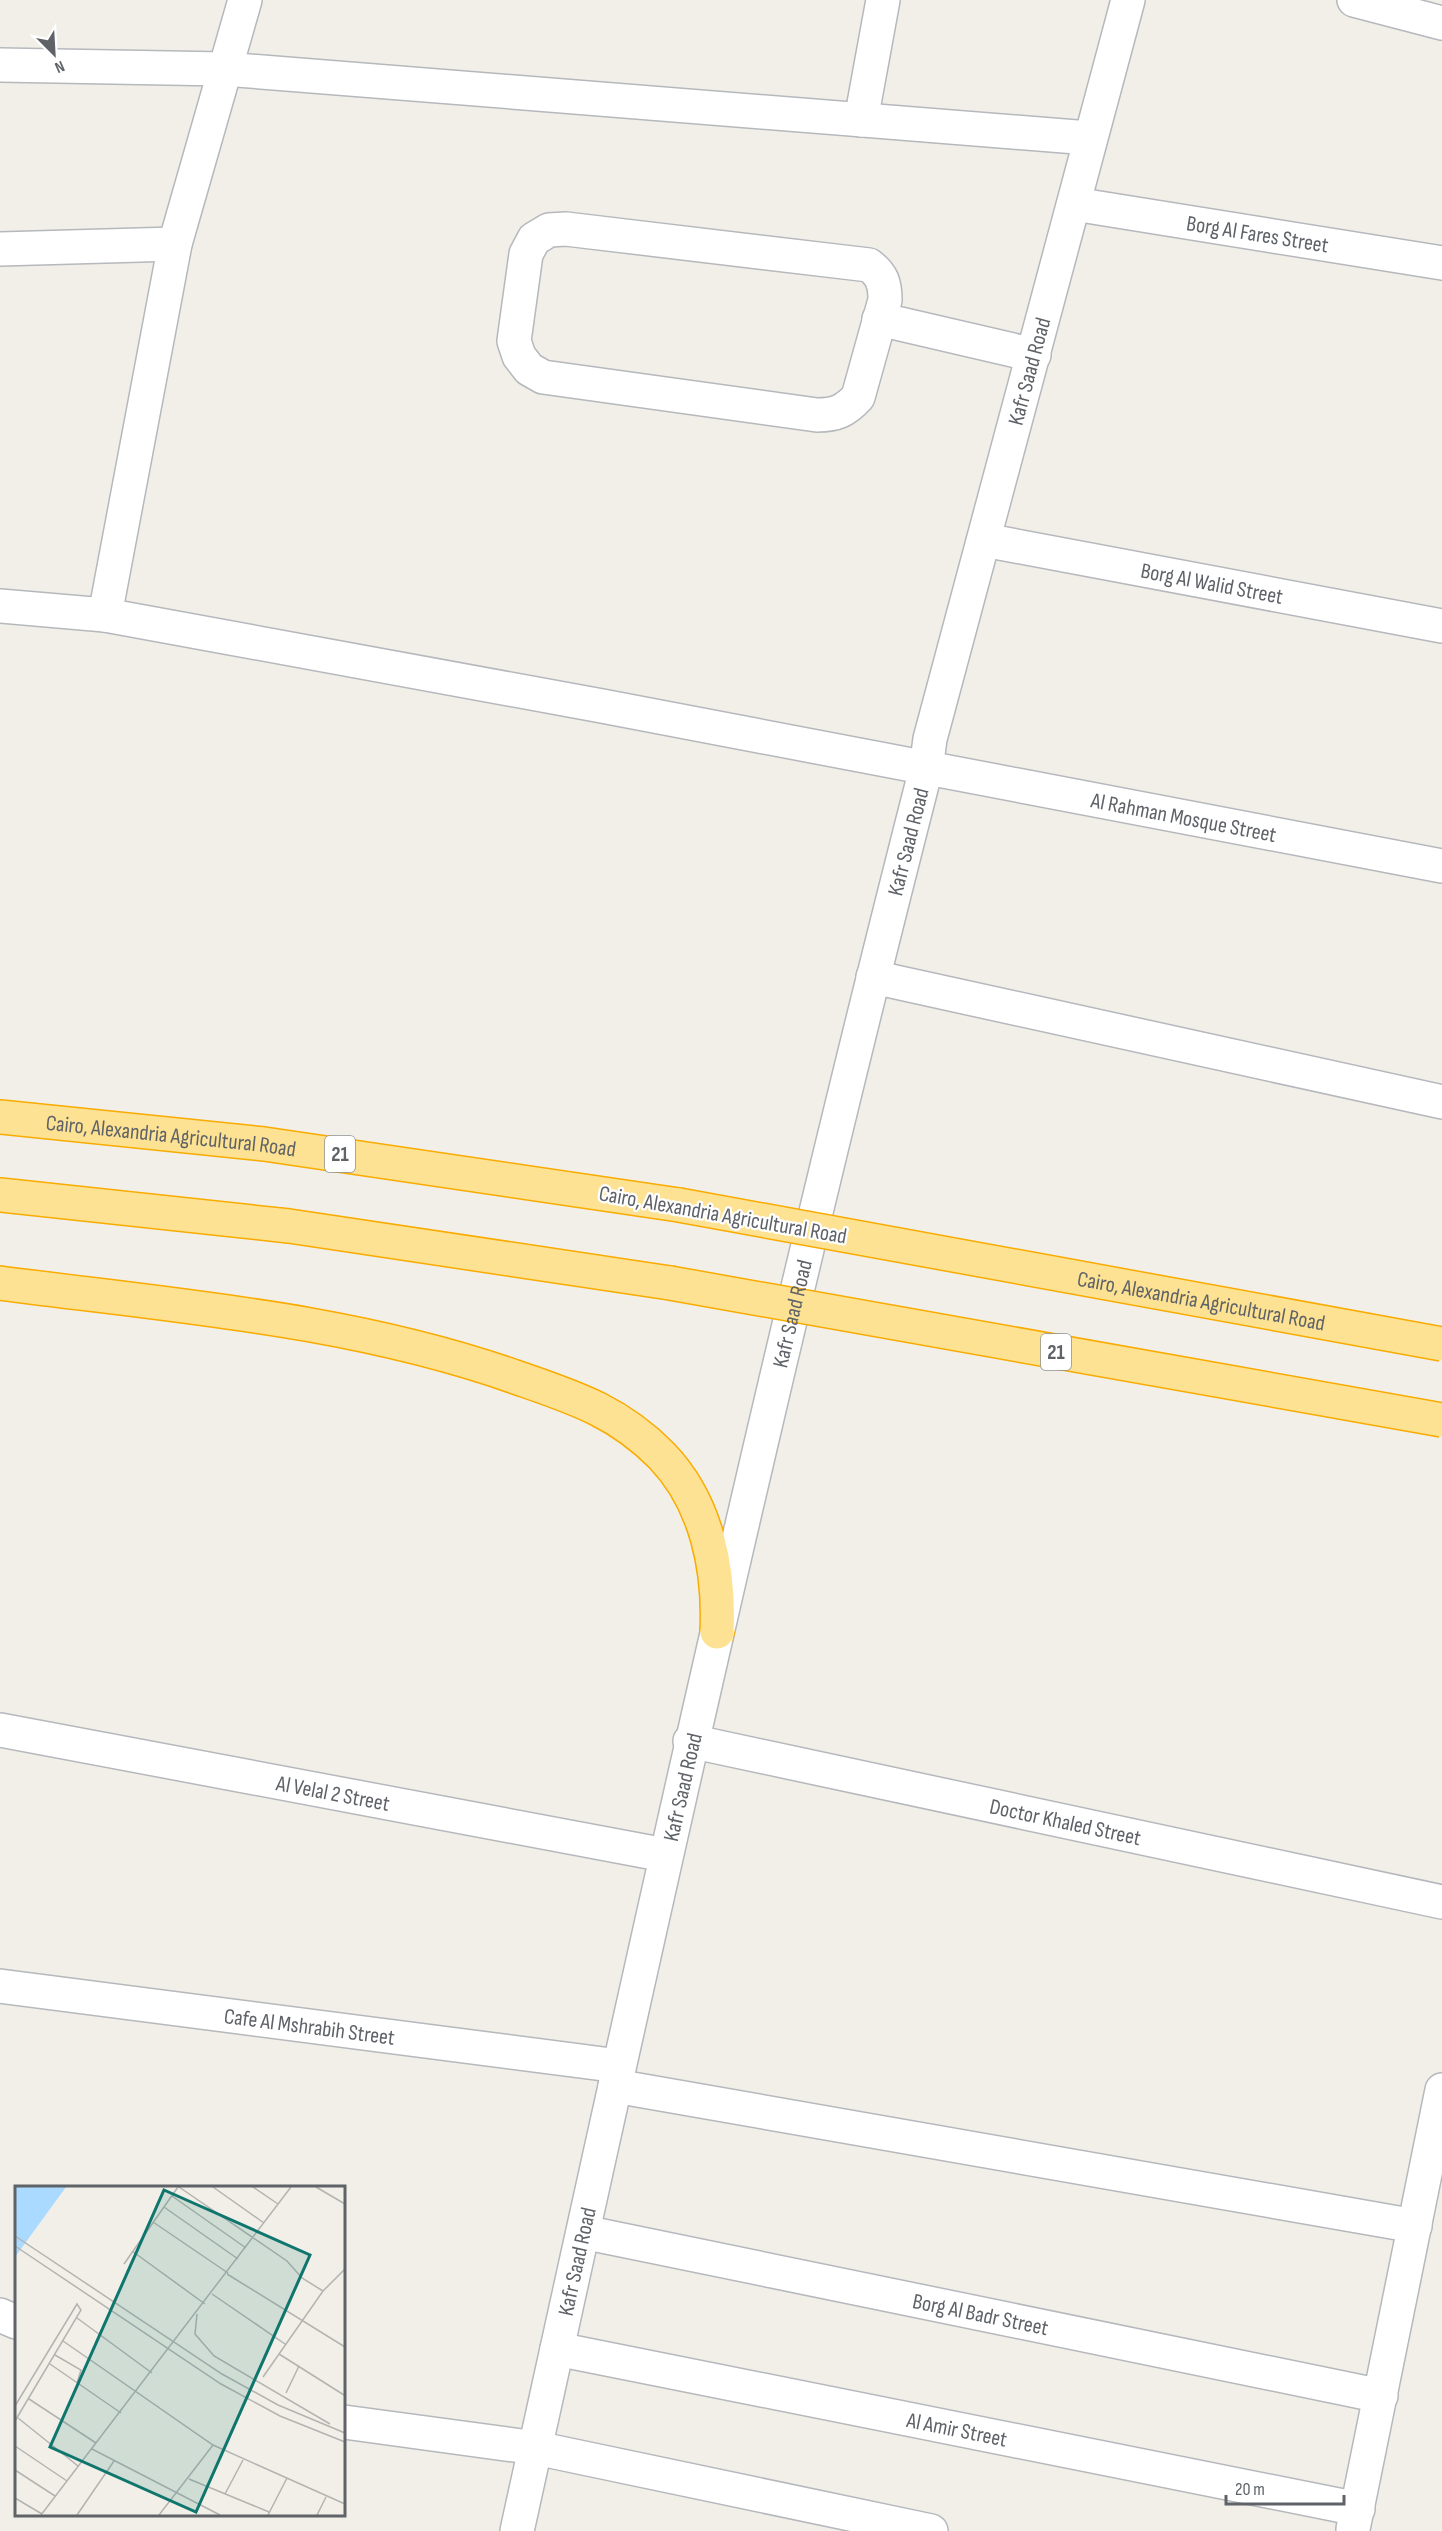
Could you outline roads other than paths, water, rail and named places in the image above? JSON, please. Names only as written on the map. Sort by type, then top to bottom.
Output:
[{"type":"highway","name":"Cairo, Alexandria Agricultural Road","points":[[0,1117],[264,1143],[679,1205],[1442,1344]]},
{"type":"highway","name":"21","points":[[0,1195],[289,1226],[670,1283],[1442,1420]]},
{"type":"highway","points":[[0,1283],[312,1325],[369,1336],[485,1366],[577,1397],[609,1413],[638,1433],[663,1457],[697,1510],[716,1570],[719,1601],[717,1632]]},
{"type":"street","points":[[105,615],[176,244],[245,0]]},
{"type":"street","points":[[861,120],[884,0]]},
{"type":"street","name":"Kafr Saad Road","points":[[518,2531],[690,1741],[873,977],[926,770],[930,739],[1074,204],[1089,138],[1128,0]]},
{"type":"street","points":[[1354,0],[1442,23]]},
{"type":"street","points":[[0,65],[224,69],[1089,138]]},
{"type":"street","name":"Borg Al Fares Street","points":[[1074,204],[1442,263]]},
{"type":"street","points":[[566,229],[869,265],[880,274],[885,286],[879,319],[858,397],[847,408],[833,415],[817,415],[543,376],[529,369],[519,356],[514,341],[525,254],[534,239],[549,230],[566,229]]},
{"type":"street","points":[[0,249],[176,244]]},
{"type":"street","points":[[879,319],[1034,355]]},
{"type":"street","name":"Borg Al Walid Street","points":[[984,540],[1442,626]]},
{"type":"street","name":"Al Rahman Mosque Street","points":[[0,606],[105,615],[602,706],[926,770],[1442,867]]},
{"type":"street","points":[[873,977],[1442,1102]]},
{"type":"street","name":"Al Velal 2 Street","points":[[0,1730],[666,1855]]},
{"type":"street","name":"Doctor Khaled Street","points":[[690,1741],[1442,1902]]},
{"type":"street","name":"Cafe Al Mshrabih Street","points":[[0,1986],[617,2076],[1415,2226]]},
{"type":"street","points":[[1355,2520],[1442,2090]]},
{"type":"street","name":"Borg Al Badr Street","points":[[583,2232],[1380,2396]]},
{"type":"street","points":[[0,2315],[15,2322]]},
{"type":"street","name":"Al Amir Street","points":[[557,2349],[1355,2520]]},
{"type":"street","points":[[345,2422],[536,2448],[931,2531]]}]
